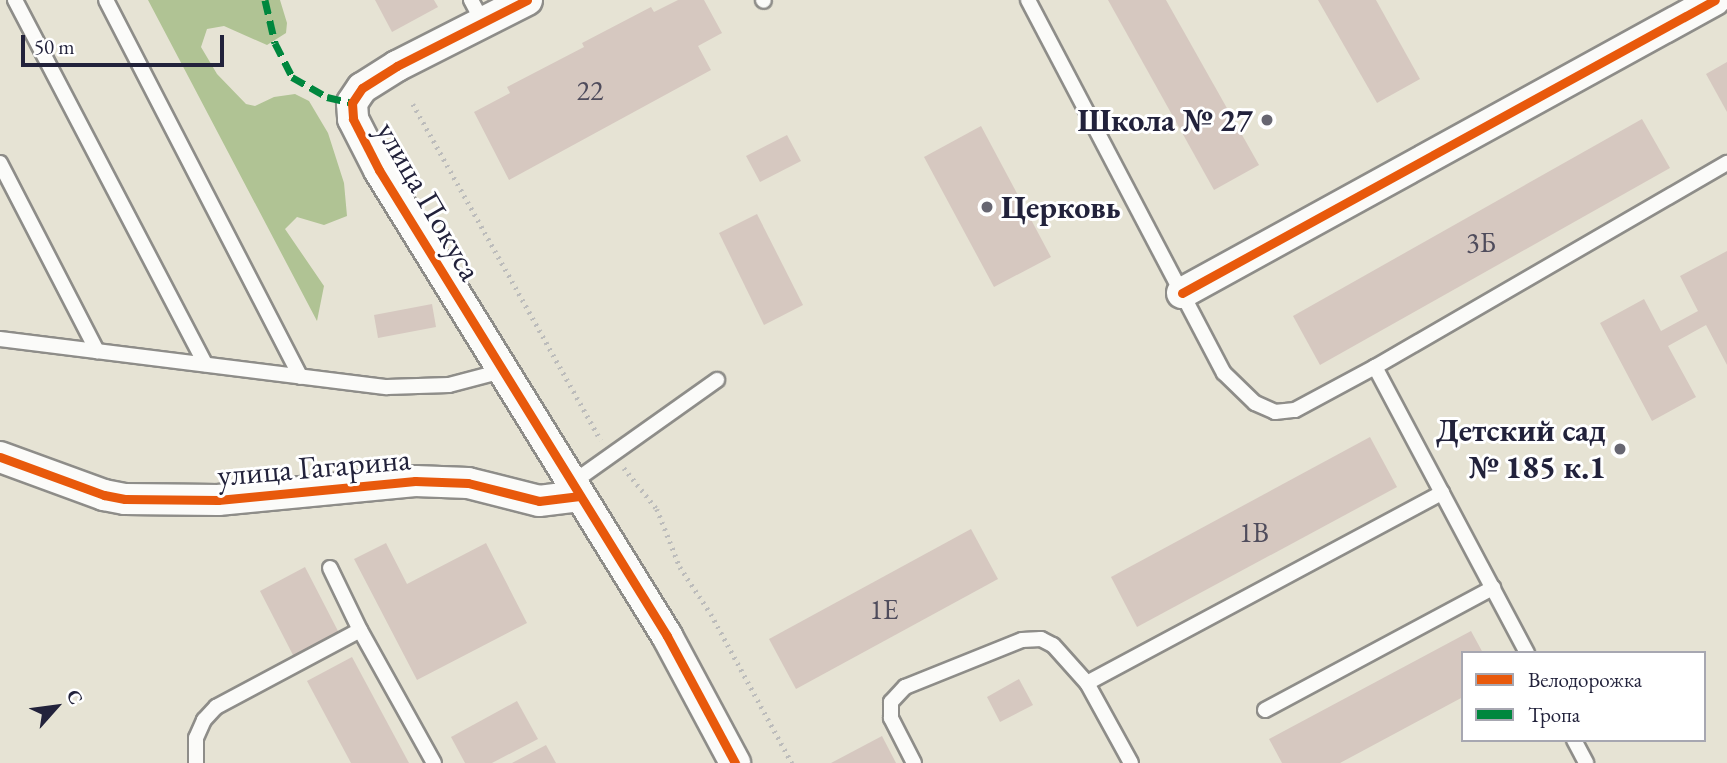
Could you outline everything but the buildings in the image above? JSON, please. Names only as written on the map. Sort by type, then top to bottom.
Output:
[{"type":"street","name":"улица Покуса","points":[[527,0],[477,12],[362,88],[352,103],[353,119],[379,170],[576,490]]},
{"type":"street","points":[[1182,293],[1714,0]]},
{"type":"street","name":"улица Гагарина","points":[[0,457],[104,495],[125,499],[218,500],[415,481],[468,483],[539,501],[576,490]]},
{"type":"street","points":[[576,490],[667,636],[735,763]]},
{"type":"lane","points":[[15,0],[205,364]]},
{"type":"lane","points":[[106,0],[301,377]]},
{"type":"lane","points":[[1028,0],[1224,373],[1255,404],[1275,412],[1295,410],[1375,367],[1727,163]]},
{"type":"lane","points":[[0,163],[97,351]]},
{"type":"lane","points":[[0,339],[387,387],[449,385],[502,371]]},
{"type":"lane","points":[[1375,367],[1526,651]]},
{"type":"lane","points":[[576,490],[718,380]]},
{"type":"lane","points":[[1087,683],[1443,493]]},
{"type":"lane","points":[[330,568],[360,630],[435,763]]},
{"type":"lane","points":[[1265,710],[1493,589]]},
{"type":"lane","points":[[196,763],[196,738],[204,720],[216,707],[360,630]]},
{"type":"lane","points":[[914,763],[891,718],[891,702],[905,687],[1022,640],[1041,639],[1053,645],[1087,683],[1131,763]]},
{"type":"lane","points":[[1575,742],[1586,763]]},
{"type":"green space","points":[[148,0],[280,0],[287,23],[286,33],[267,45],[224,26],[207,29],[201,47],[217,74],[246,104],[255,106],[274,97],[295,94],[309,101],[328,133],[344,183],[347,216],[324,225],[297,217],[285,229],[324,286],[317,321]]},
{"type":"marked path","points":[[265,0],[275,43],[292,77],[327,97],[352,103]]},
{"type":"cycle path","points":[[527,0],[397,66],[362,88],[352,103],[353,119],[379,170],[667,636],[735,763]]},
{"type":"cycle path","points":[[1182,293],[1715,0]]},
{"type":"cycle path","points":[[0,457],[104,495],[125,499],[218,500],[415,481],[468,483],[539,501],[580,496]]},
{"type":"place","name":"Школа № 27","points":[[1267,120]]},
{"type":"place","name":"Церковь","points":[[987,207]]},
{"type":"place","name":"Детский сад № 185 к.1","points":[[1620,449]]}]
